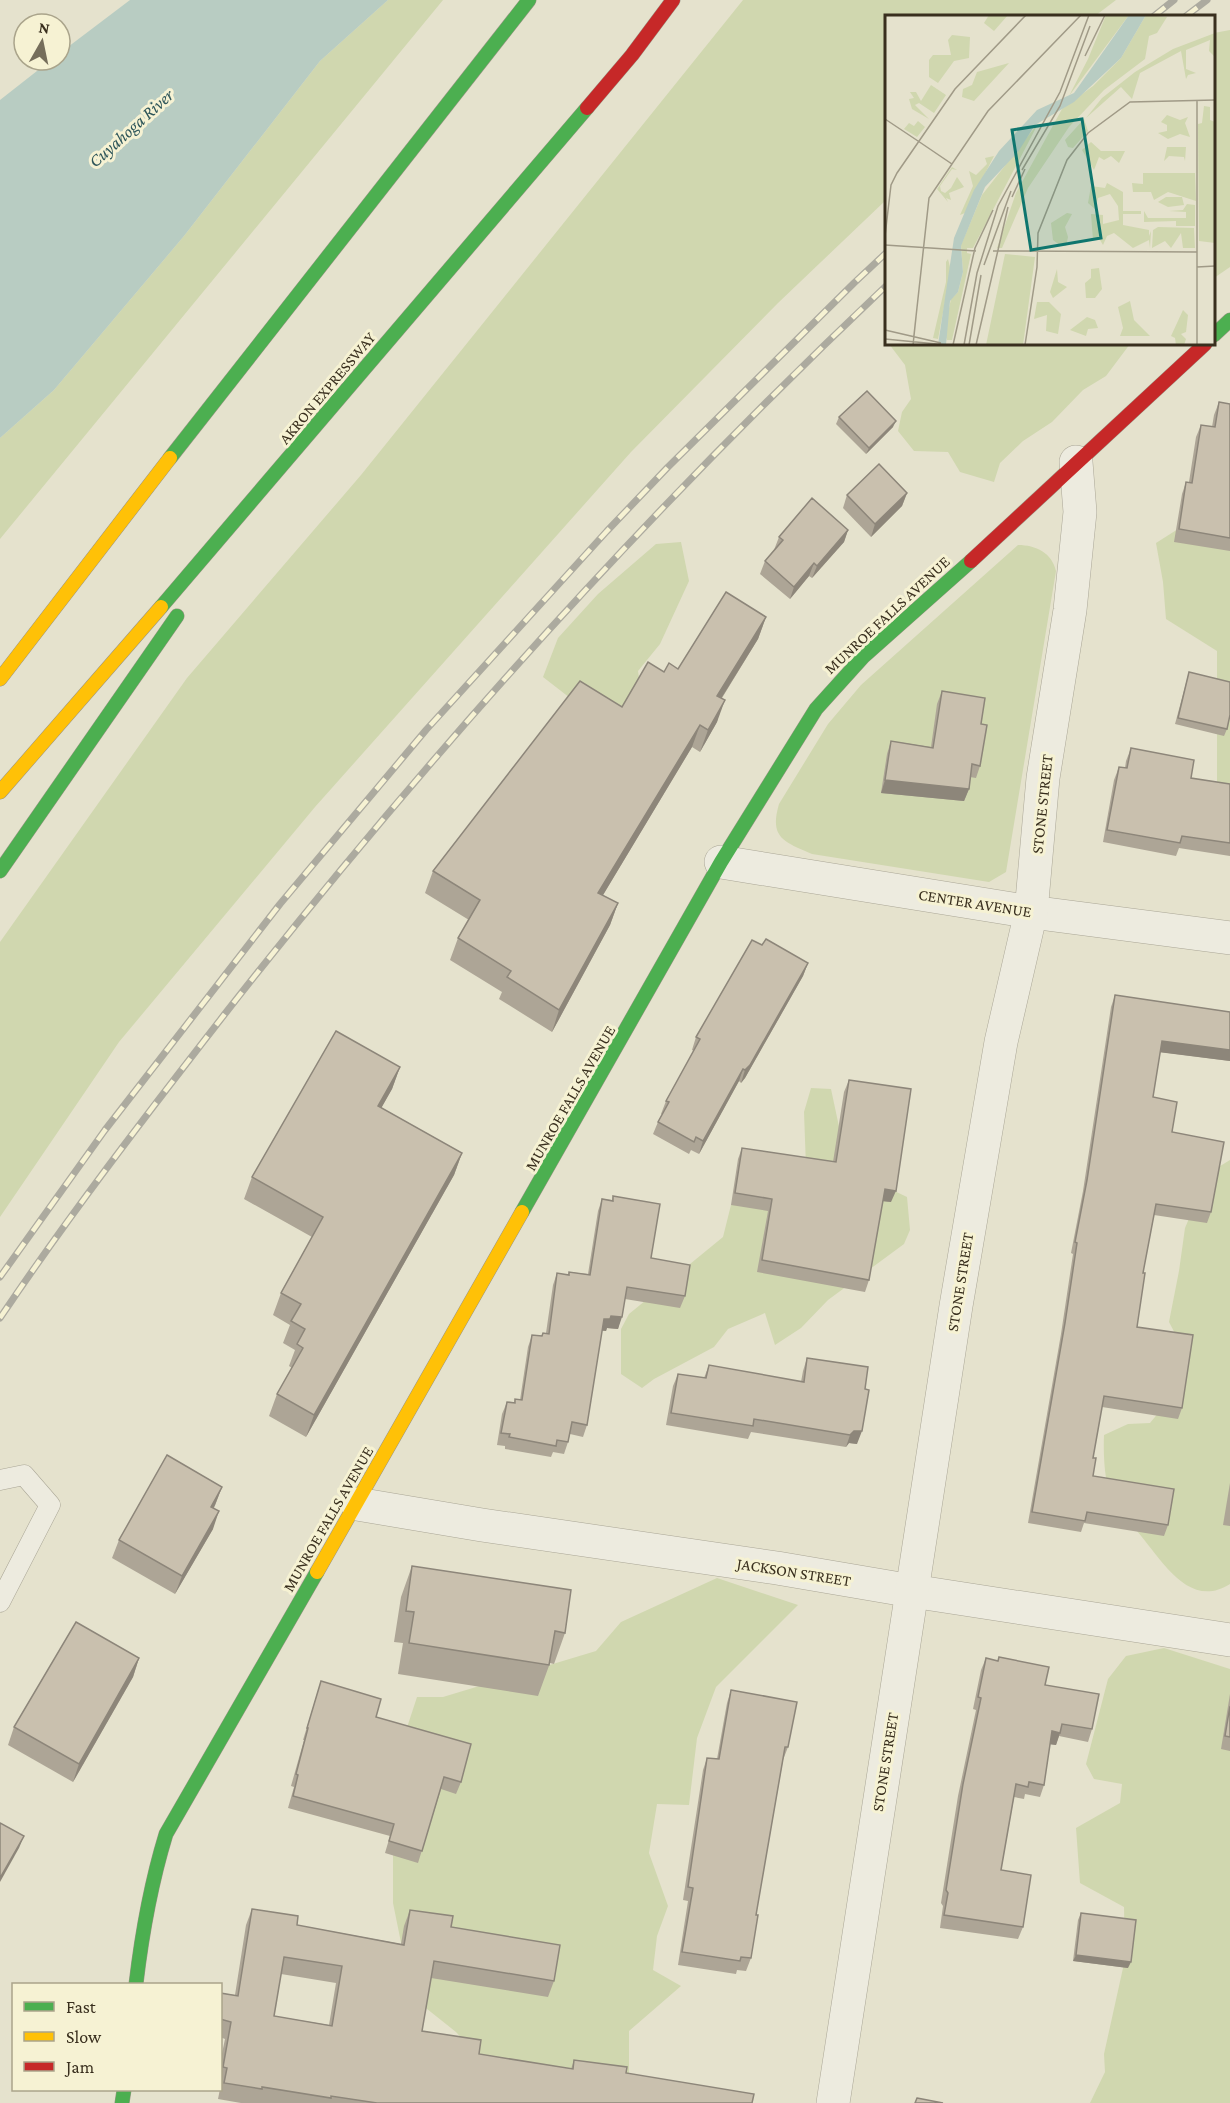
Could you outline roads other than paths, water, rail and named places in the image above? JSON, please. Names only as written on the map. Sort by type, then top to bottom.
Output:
[{"type":"main road","points":[[0,680],[178,447],[529,0]]},
{"type":"main road","name":"AKRON EXPRESSWAY","points":[[0,792],[632,55],[673,0]]},
{"type":"main road","points":[[1215,334],[1230,320]]},
{"type":"main road","name":"MUNROE FALLS AVENUE","points":[[136,1983],[140,1950],[157,1863],[166,1834],[210,1751],[357,1504],[721,862],[816,709],[838,683],[1204,345]]},
{"type":"main road","points":[[201,581],[275,474]]},
{"type":"main road","points":[[0,871],[188,600]]},
{"type":"street","name":"STONE STREET","points":[[833,2103],[954,1317],[1001,1042],[1031,912],[1044,778],[1070,610],[1080,512],[1076,462]]},
{"type":"street","name":"CENTER AVENUE","points":[[721,862],[1031,912],[1230,938]]},
{"type":"street","name":"JACKSON STREET","points":[[357,1504],[1230,1640]]},
{"type":"lane","points":[[0,1480],[24,1475],[50,1505],[0,1602]]},
{"type":"water","name":"Cuyahoga River","points":[[130,0],[388,0],[320,61],[184,236],[54,390],[0,438],[0,100],[36,72],[72,72],[72,44]]},
{"type":"railway","points":[[1155,15],[1174,0]]},
{"type":"railway","points":[[1187,15],[1207,0]]},
{"type":"railway","points":[[0,1277],[105,1130],[280,904],[426,730],[668,467],[885,254]]},
{"type":"railway","points":[[0,1318],[138,1127],[224,1015],[380,823],[460,730],[625,547],[711,458],[885,287]]}]
